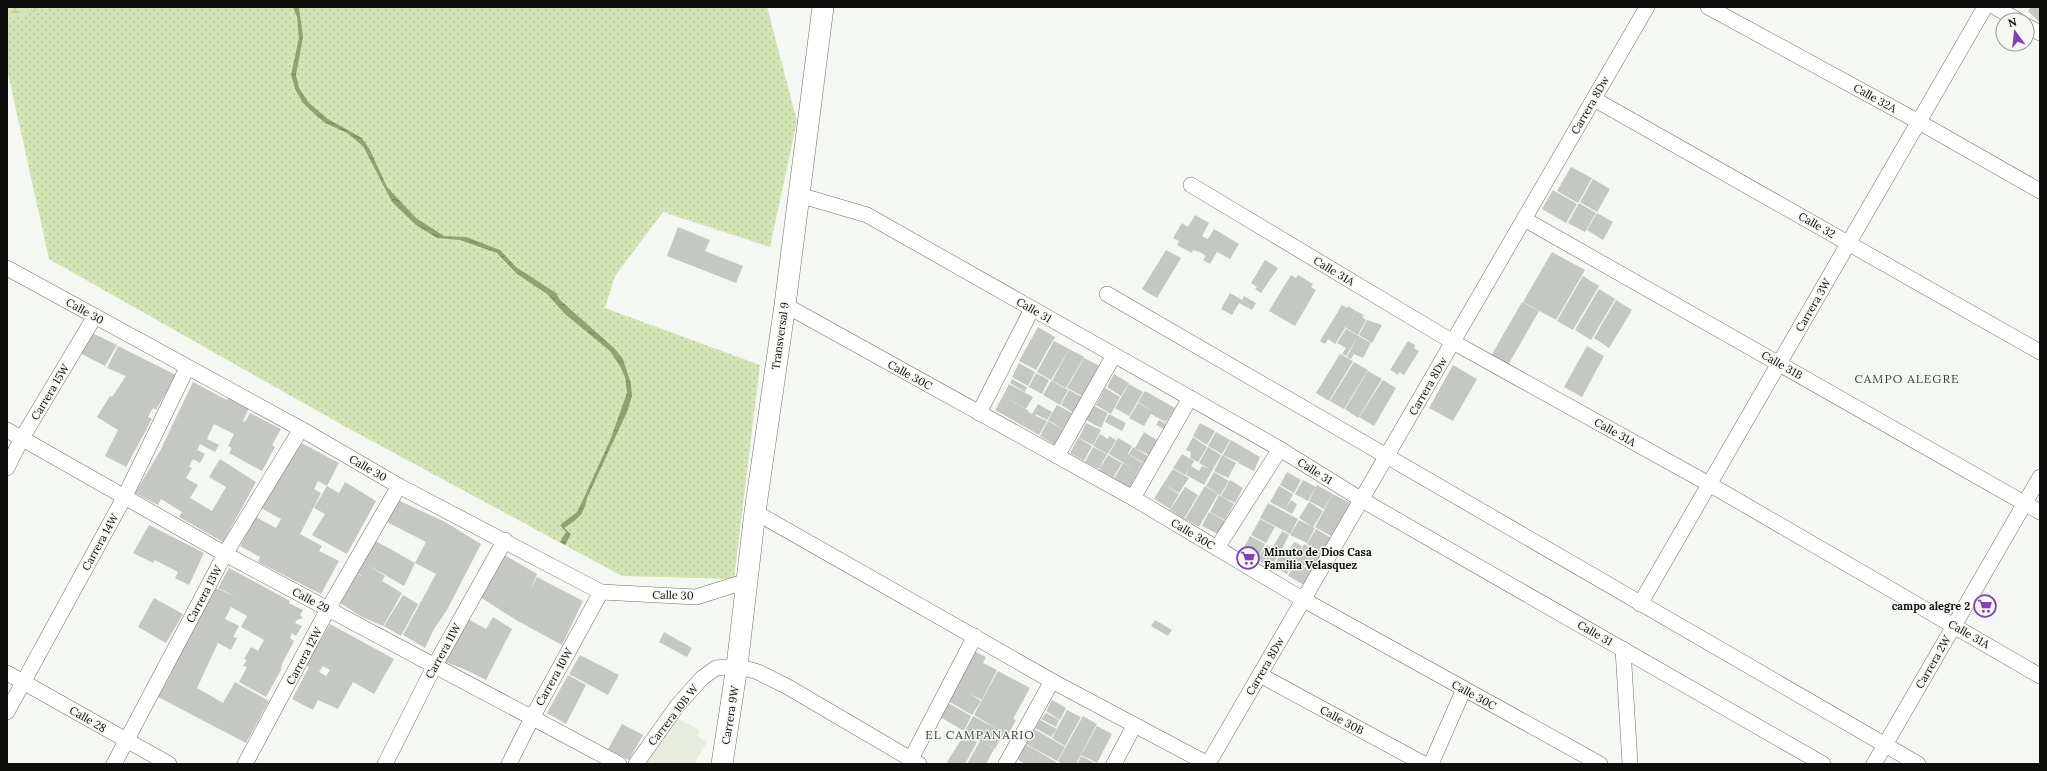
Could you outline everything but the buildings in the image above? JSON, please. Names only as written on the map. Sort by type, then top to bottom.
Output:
[{"type":"main road","name":"Transversal 9","points":[[738,666],[755,512],[785,305],[823,7]]},
{"type":"main road","name":"Carrera 9W","points":[[722,764],[738,666]]},
{"type":"street","name":"Carrera 8Dw","points":[[1208,764],[1647,7]]},
{"type":"street","name":"Calle 32A","points":[[1708,7],[2040,190]]},
{"type":"street","name":"Carrera 3W","points":[[1640,604],[1985,7]]},
{"type":"street","points":[[1994,7],[2003,12]]},
{"type":"street","name":"Calle 32","points":[[1594,98],[2040,352]]},
{"type":"street","name":"Calle 31A","points":[[1191,185],[1453,342],[1710,484],[2040,676]]},
{"type":"street","name":"Calle 31","points":[[799,195],[867,215],[1280,449],[1362,500],[1823,764]]},
{"type":"street","name":"Calle 31B","points":[[1524,219],[2040,512]]},
{"type":"street","name":"Calle 30","points":[[7,268],[187,368],[301,429],[399,486],[505,540],[601,592],[696,596],[748,581]]},
{"type":"street","points":[[1107,294],[1388,455],[1640,604],[1918,764]]},
{"type":"street","name":"Calle 30C","points":[[785,305],[1133,498],[1304,600],[1600,764]]},
{"type":"street","points":[[979,413],[1032,309]]},
{"type":"street","name":"Carrera 15W","points":[[7,468],[22,438],[95,316]]},
{"type":"street","points":[[1057,456],[1114,355]]},
{"type":"street","name":"Carrera 14W","points":[[7,712],[125,496],[187,368]]},
{"type":"street","points":[[1133,498],[1190,398]]},
{"type":"street","name":"Carrera 13W","points":[[114,764],[225,554],[301,429]]},
{"type":"street","name":"Calle 29","points":[[7,430],[225,554],[328,610],[533,716],[619,764]]},
{"type":"street","points":[[1217,548],[1280,449]]},
{"type":"street","name":"Carrera 2W","points":[[1874,764],[2040,477]]},
{"type":"street","name":"Carrera 12W","points":[[245,764],[328,610],[399,486]]},
{"type":"street","points":[[755,512],[1052,681],[1134,726],[1208,764]]},
{"type":"street","name":"Carrera 11W","points":[[385,764],[435,665],[505,540]]},
{"type":"street","name":"Carrera 10W","points":[[509,764],[533,716],[601,592]]},
{"type":"street","points":[[738,666],[758,672],[788,687],[915,762],[975,636]]},
{"type":"street","points":[[1622,649],[1630,764]]},
{"type":"street","name":"Carrera 10B W","points":[[636,764],[677,706],[702,678],[716,668],[738,666]]},
{"type":"street","name":"Calle 28","points":[[7,673],[169,764]]},
{"type":"street","name":"Calle 30B","points":[[1260,675],[1424,764]]},
{"type":"street","points":[[1006,764],[1052,681]]},
{"type":"street","points":[[1431,764],[1464,689]]},
{"type":"street","points":[[1114,764],[1134,726]]},
{"type":"shaded area","points":[[674,717],[700,730],[697,736],[707,742],[694,764],[646,764]]},
{"type":"green space","points":[[7,7],[52,7],[7,19]]},
{"type":"green space","points":[[52,7],[767,7],[797,121],[770,247],[663,212],[615,276],[605,308],[760,365],[734,579],[622,576],[344,426],[49,259],[7,69],[7,19]]},
{"type":"water","points":[[293,7],[299,7],[303,37],[296,75],[299,88],[309,103],[328,119],[362,138],[370,150],[387,187],[416,218],[444,236],[466,237],[500,250],[516,267],[556,293],[560,300],[615,349],[623,359],[631,384],[632,396],[627,412],[587,498],[582,513],[577,519],[564,528],[571,534],[565,545],[560,542],[566,532],[560,525],[577,512],[611,438],[627,393],[625,377],[620,366],[610,351],[565,314],[547,294],[517,274],[497,253],[460,240],[437,238],[416,225],[392,202],[363,146],[347,133],[325,123],[303,103],[296,91],[291,75],[299,38],[297,17]]},
{"type":"place","name":"Minuto de Dios Casa Familia Velasquez","points":[[1248,558]]},
{"type":"place","name":"campo alegre 2","points":[[1985,606]]},
{"type":"district","name":"CAMPO ALEGRE","points":[[1907,379]]},
{"type":"district","name":"EL CAMPANARIO","points":[[980,735]]}]
